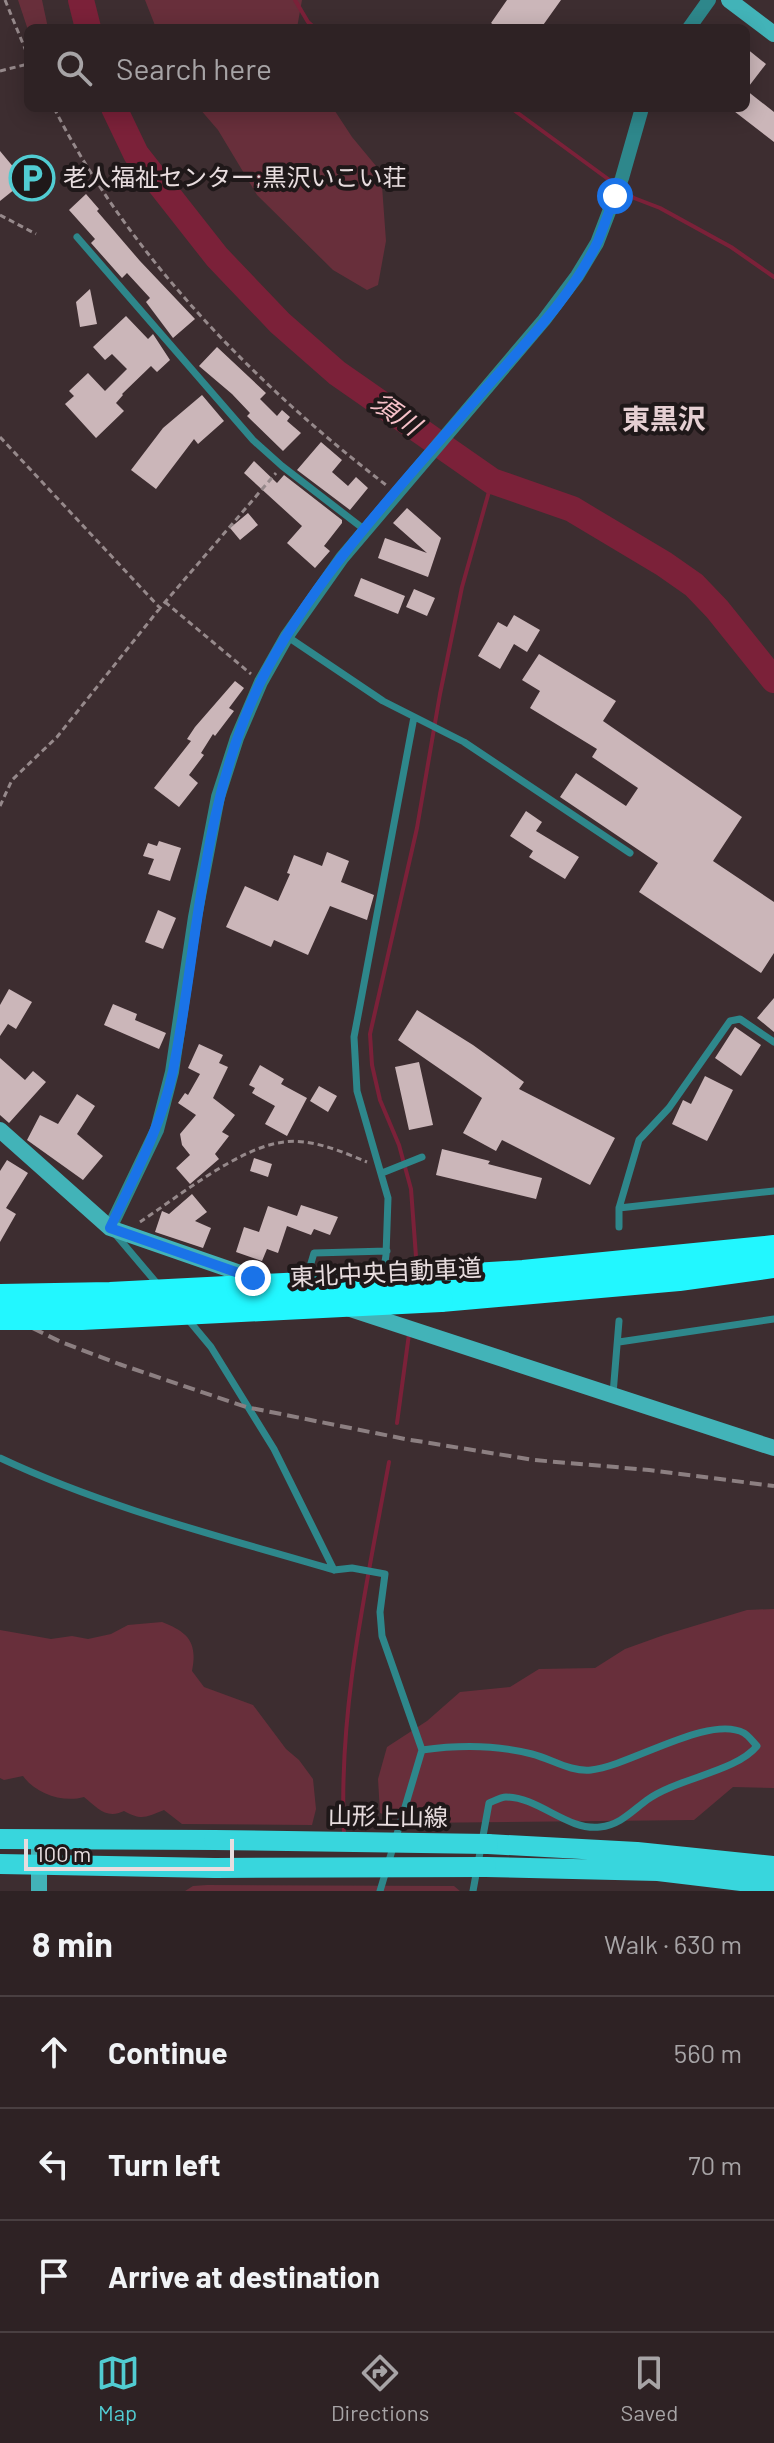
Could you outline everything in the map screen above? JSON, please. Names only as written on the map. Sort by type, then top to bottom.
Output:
[{"type":"highway","name":"東北中央自動車道","points":[[0,1318],[82,1318],[441,1288],[523,1272],[774,1247]]},
{"type":"highway","name":"東北中央自動車道","points":[[0,1296],[441,1288],[679,1279],[774,1266]]},
{"type":"main road","name":"山形上山線","points":[[0,1839],[488,1844],[637,1852],[774,1866]]},
{"type":"main road","name":"山形上山線","points":[[0,1864],[658,1871],[774,1885]]},
{"type":"street","points":[[692,24],[709,0]]},
{"type":"street","points":[[729,0],[774,34]]},
{"type":"street","points":[[117,1231],[157,1130],[172,1072],[195,917],[218,797],[237,738],[261,682],[287,636],[342,558],[544,320],[577,276],[597,243],[622,178],[641,112]]},
{"type":"street","points":[[0,1130],[117,1231],[774,1448]]},
{"type":"street","points":[[39,1839],[39,1891]]},
{"type":"lane","points":[[77,237],[253,440],[365,530]]},
{"type":"lane","points":[[287,636],[383,701],[464,742],[630,853]]},
{"type":"lane","points":[[380,1319],[387,1251],[388,1198],[357,1091],[354,1037],[414,717]]},
{"type":"lane","points":[[619,1227],[619,1208],[639,1140],[669,1108],[730,1021],[740,1019],[774,1042]]},
{"type":"lane","points":[[381,1170],[421,1157]]},
{"type":"lane","points":[[619,1208],[774,1191]]},
{"type":"lane","points":[[117,1231],[211,1347],[274,1449],[334,1570]]},
{"type":"lane","points":[[301,1294],[314,1253],[387,1251]]},
{"type":"lane","points":[[619,1342],[774,1319]]},
{"type":"lane","points":[[613,1394],[619,1321]]},
{"type":"lane","points":[[0,1458],[179,1524],[334,1570],[352,1568],[385,1574],[380,1612],[382,1636],[422,1750],[380,1891]]},
{"type":"lane","points":[[422,1750],[490,1748],[533,1754],[567,1767],[591,1770],[681,1739],[715,1731],[734,1730],[747,1734],[757,1746],[748,1758],[693,1777],[648,1799],[631,1815],[600,1827],[584,1826],[528,1802],[504,1796],[489,1803],[473,1891]]},
{"type":"path","points":[[5,0],[24,46]]},
{"type":"path","points":[[0,71],[24,65]]},
{"type":"path","points":[[56,112],[86,167],[124,222],[216,333],[301,415],[396,493]]},
{"type":"path","points":[[0,215],[36,234]]},
{"type":"path","points":[[0,437],[160,608]]},
{"type":"path","points":[[0,806],[12,780],[57,737],[160,608],[282,466]]},
{"type":"path","points":[[165,602],[261,682]]},
{"type":"path","points":[[117,1231],[228,1164],[263,1147],[285,1142],[310,1143],[381,1170]]},
{"type":"shaded area","points":[[18,0],[42,0],[47,24],[26,24]]},
{"type":"shaded area","points":[[145,0],[302,0],[298,24],[154,24]]},
{"type":"shaded area","points":[[202,112],[336,112],[381,172],[386,241],[378,285],[367,290],[333,270],[257,195],[218,130]]},
{"type":"shaded area","points":[[774,1609],[774,1788],[733,1787],[694,1820],[410,1823],[380,1813],[378,1779],[387,1747],[427,1721],[460,1692],[510,1687],[539,1669],[595,1668],[625,1649],[664,1635],[747,1610]]},
{"type":"shaded area","points":[[162,1622],[189,1639],[193,1652],[192,1671],[204,1687],[253,1705],[286,1749],[299,1760],[313,1779],[316,1809],[312,1825],[182,1824],[164,1810],[144,1817],[124,1811],[112,1814],[102,1811],[84,1797],[67,1799],[42,1792],[23,1776],[0,1778],[0,1630],[51,1639],[72,1636],[88,1639],[111,1634],[128,1625]]},
{"type":"shaded area","points":[[193,1886],[454,1886],[460,1891],[185,1891]]},
{"type":"building","points":[[507,0],[561,0],[544,24],[491,23]]},
{"type":"building","points":[[750,51],[766,64],[750,85]]},
{"type":"building","points":[[750,93],[774,112],[774,142],[735,112],[750,112]]},
{"type":"building","points":[[0,151],[25,181],[0,201]]},
{"type":"building","points":[[86,194],[140,261],[195,319],[173,338],[146,302],[150,298],[127,273],[122,278],[91,243],[95,239],[69,210]]},
{"type":"building","points":[[90,289],[97,324],[80,327],[76,302]]},
{"type":"building","points":[[126,316],[148,339],[153,334],[170,360],[157,372],[151,366],[122,394],[116,403],[124,411],[96,438],[65,404],[74,396],[69,391],[88,373],[105,391],[127,369],[112,354],[105,360],[93,347]]},
{"type":"building","points":[[217,347],[266,393],[260,399],[277,416],[282,410],[290,417],[287,421],[301,433],[283,451],[247,416],[250,413],[232,394],[199,366]]},
{"type":"building","points":[[202,395],[224,421],[198,444],[194,439],[156,489],[131,470],[163,428]]},
{"type":"building","points":[[321,442],[342,460],[332,472],[348,486],[356,477],[368,488],[350,510],[297,470]]},
{"type":"building","points":[[254,461],[277,483],[284,475],[342,520],[324,546],[330,551],[315,568],[287,543],[302,526],[244,473]]},
{"type":"building","points":[[407,508],[441,538],[428,577],[378,558],[385,538],[427,553],[393,523]]},
{"type":"building","points":[[248,513],[258,525],[240,540],[230,528]]},
{"type":"building","points":[[361,578],[405,596],[398,614],[354,596]]},
{"type":"building","points":[[414,589],[435,598],[427,616],[406,607]]},
{"type":"building","points":[[514,615],[540,630],[527,652],[514,644],[500,669],[478,656],[498,622],[507,627]]},
{"type":"building","points":[[539,654],[616,701],[603,721],[742,817],[713,861],[774,902],[774,953],[761,973],[639,892],[658,863],[560,797],[576,773],[626,806],[638,788],[592,757],[597,749],[530,708],[540,691],[522,680]]},
{"type":"building","points":[[235,681],[244,688],[229,708],[234,711],[201,753],[204,755],[189,775],[198,783],[179,807],[154,788],[191,741],[187,739],[195,727]]},
{"type":"building","points":[[526,811],[542,822],[536,831],[579,857],[565,879],[529,857],[533,851],[510,836]]},
{"type":"building","points":[[159,841],[181,848],[170,881],[148,874],[154,859],[143,856],[148,843],[157,846]]},
{"type":"building","points":[[327,852],[349,861],[341,882],[374,895],[367,920],[330,906],[308,955],[274,940],[271,947],[226,927],[245,886],[278,901],[290,874],[287,873],[294,855],[322,866]]},
{"type":"building","points":[[158,910],[176,918],[163,949],[145,942]]},
{"type":"building","points":[[9,989],[32,1002],[16,1029],[8,1024],[0,1036],[0,1005]]},
{"type":"building","points":[[774,998],[774,1032],[757,1018]]},
{"type":"building","points":[[113,1004],[137,1014],[135,1020],[166,1033],[159,1049],[104,1025]]},
{"type":"building","points":[[417,1010],[524,1082],[519,1089],[615,1138],[590,1185],[502,1140],[496,1151],[463,1133],[482,1098],[398,1040]]},
{"type":"building","points":[[735,1027],[761,1045],[741,1076],[715,1058]]},
{"type":"building","points":[[199,1044],[223,1055],[219,1063],[228,1067],[213,1098],[235,1115],[222,1132],[229,1136],[215,1154],[219,1159],[190,1184],[176,1168],[190,1155],[182,1145],[180,1134],[196,1115],[178,1103],[185,1093],[188,1095],[200,1074],[188,1068]]},
{"type":"building","points":[[0,1058],[25,1080],[33,1071],[46,1082],[9,1123],[0,1115]]},
{"type":"building","points":[[419,1062],[433,1125],[409,1130],[395,1067]]},
{"type":"building","points":[[260,1065],[284,1079],[281,1084],[307,1098],[287,1136],[265,1124],[275,1106],[252,1093],[255,1088],[249,1085]]},
{"type":"building","points":[[705,1076],[733,1090],[707,1141],[672,1124],[683,1100],[691,1104]]},
{"type":"building","points":[[319,1086],[337,1096],[328,1112],[310,1101]]},
{"type":"building","points":[[77,1094],[95,1106],[77,1134],[103,1156],[83,1180],[27,1140],[40,1115],[58,1124]]},
{"type":"building","points":[[442,1149],[542,1178],[536,1199],[436,1175]]},
{"type":"building","points":[[254,1158],[272,1164],[268,1177],[250,1171]]},
{"type":"building","points":[[7,1160],[28,1173],[6,1208],[16,1214],[0,1242],[0,1171]]},
{"type":"building","points":[[192,1194],[207,1212],[195,1221],[211,1228],[203,1248],[155,1232],[162,1211],[169,1214]]},
{"type":"building","points":[[301,1205],[338,1217],[330,1235],[314,1229],[311,1235],[287,1226],[278,1253],[267,1249],[262,1261],[236,1252],[244,1227],[259,1232],[268,1206],[297,1216]]},
{"type":"waterway","name":"須川","points":[[81,0],[87,24]]},
{"type":"waterway","points":[[295,0],[310,24]]},
{"type":"waterway","name":"須川","points":[[116,112],[136,154],[217,257],[280,323],[337,373],[492,481],[572,509],[694,585],[774,680]]},
{"type":"waterway","points":[[516,112],[634,198],[660,208],[731,247],[774,277]]},
{"type":"waterway","points":[[417,1270],[411,1189],[399,1145],[380,1100],[372,1065],[370,1034],[417,828],[462,587],[492,481]]},
{"type":"waterway","points":[[397,1423],[409,1334]]},
{"type":"waterway","points":[[344,1834],[345,1740],[350,1694],[389,1462]]},
{"type":"railway","points":[[0,1312],[61,1342],[246,1407],[405,1439],[534,1460],[649,1470],[774,1486]]},
{"type":"place","name":"老人福祉センター;黒沢いこい荘","points":[[32,178]]},
{"type":"district","name":"東黒沢","points":[[664,419]]},
{"type":"route","points":[[253,1278],[110,1228],[157,1130],[172,1072],[210,834],[237,738],[261,682],[314,596],[396,493],[544,320],[597,243],[615,196]]}]
